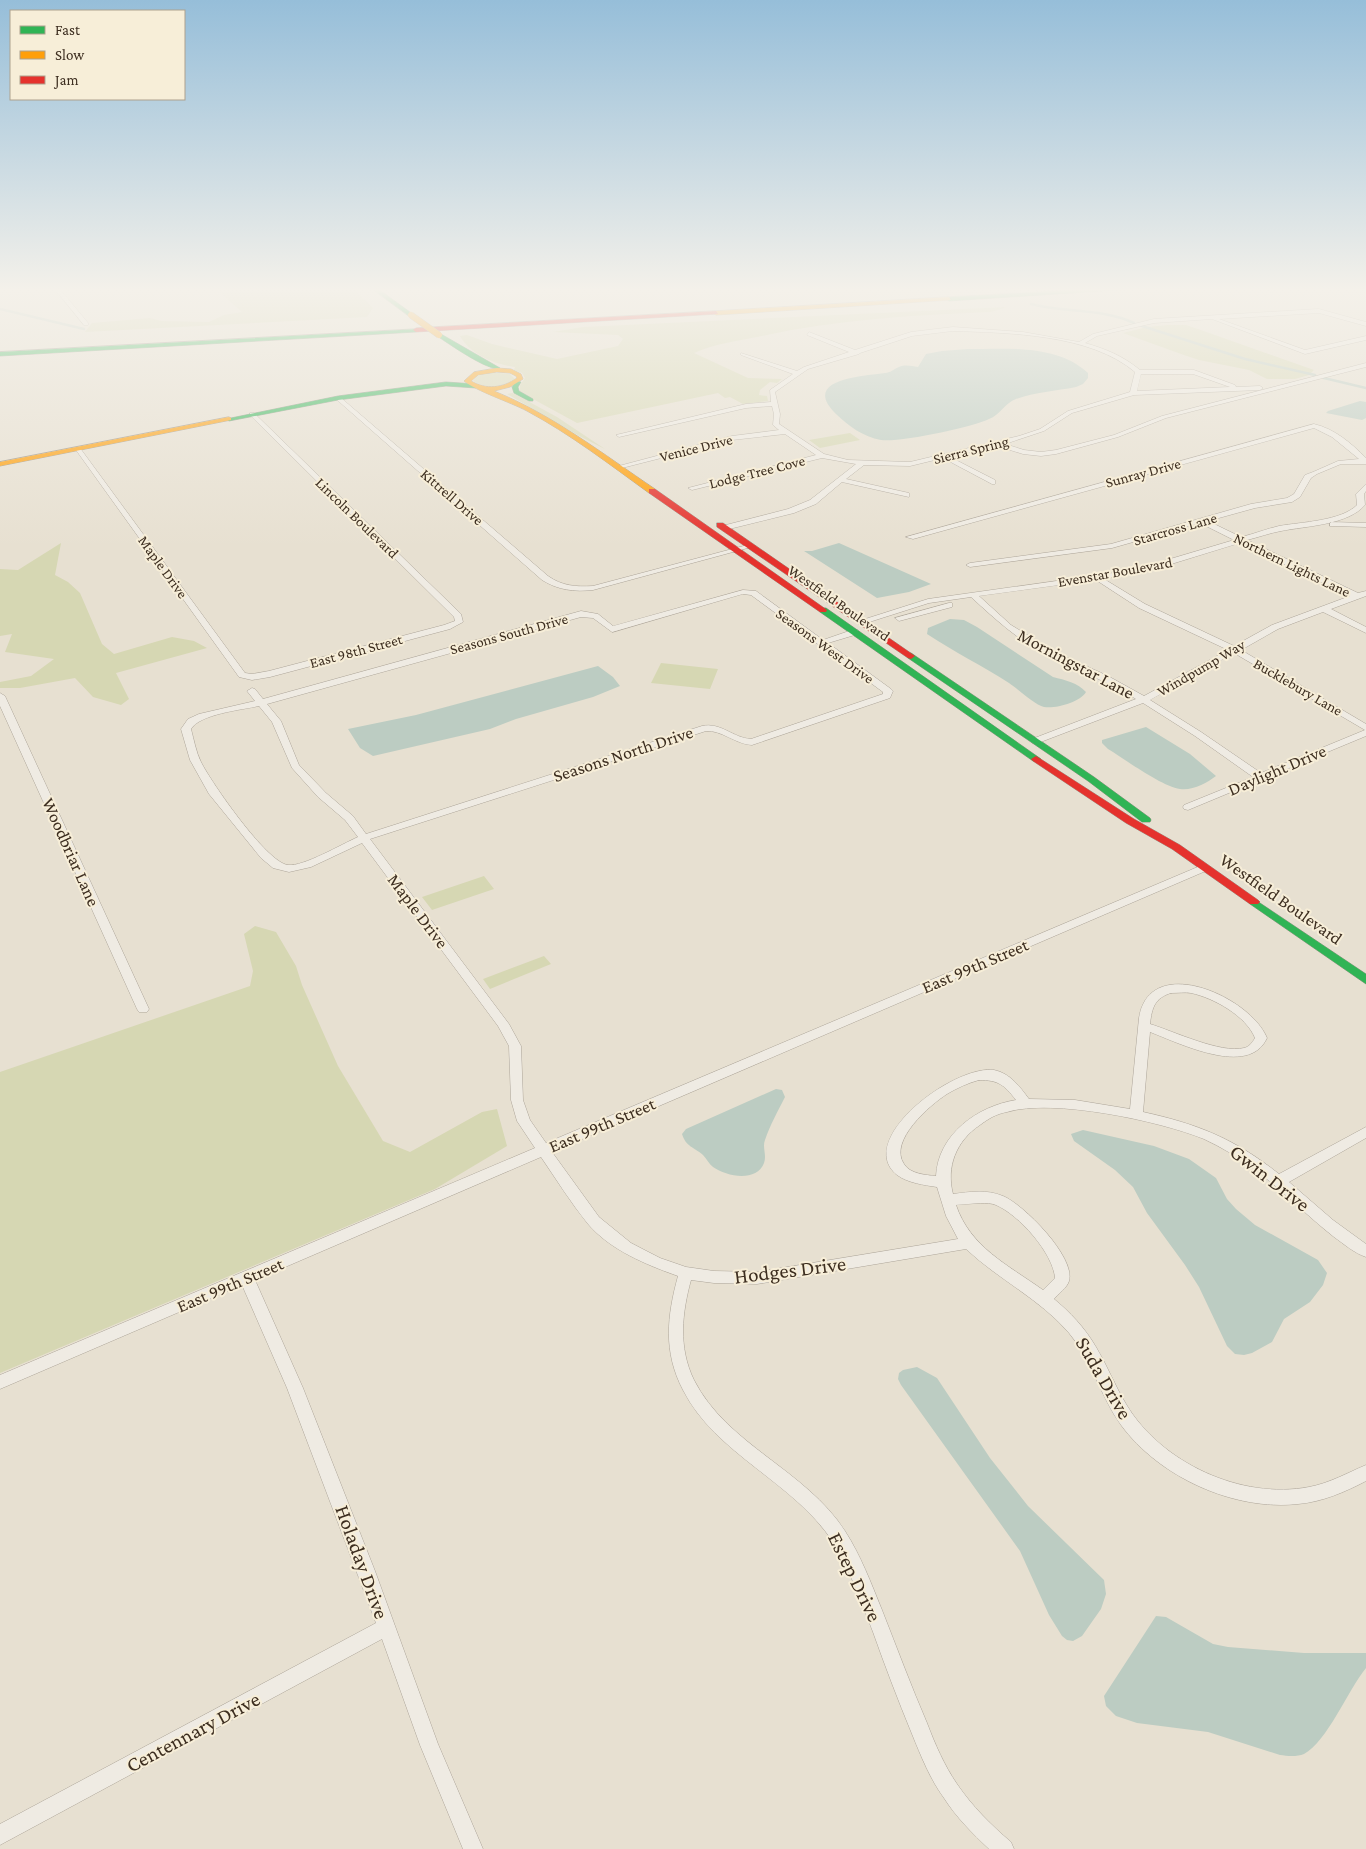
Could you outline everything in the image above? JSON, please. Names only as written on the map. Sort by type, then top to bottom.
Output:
[{"type":"main road","points":[[444,379],[454,374]]},
{"type":"main road","points":[[0,464],[252,414],[471,374]]},
{"type":"main road","points":[[473,374],[467,381],[479,387]]},
{"type":"main road","points":[[373,392],[446,384],[501,388],[518,382],[520,379],[517,374]]},
{"type":"main road","name":"Westfield Boulevard","points":[[518,382],[515,388],[518,393],[568,420],[736,550],[1058,774],[1130,821],[1176,847]]},
{"type":"main road","name":"Westfield Boulevard","points":[[479,387],[509,398],[552,422],[725,528],[1140,815],[1176,847],[1204,868],[1366,980]]},
{"type":"street","points":[[785,432],[776,425],[779,414],[772,391],[794,374]]},
{"type":"street","points":[[1133,393],[1137,374]]},
{"type":"street","points":[[1200,374],[1237,388]]},
{"type":"street","points":[[998,444],[1023,452],[1041,454],[1056,452],[1112,438],[1164,417],[1328,374]]},
{"type":"street","name":"Sierra Spring","points":[[785,432],[822,456],[862,463],[910,464],[998,444],[1042,430],[1070,412],[1133,393],[1150,390],[1274,388]]},
{"type":"street","name":"Kittrell Drive","points":[[338,398],[545,578],[557,586],[570,589],[592,588],[736,550]]},
{"type":"street","points":[[619,435],[746,406],[775,404]]},
{"type":"street","name":"Lincoln Boulevard","points":[[252,414],[458,616],[459,622]]},
{"type":"street","name":"Sunray Drive","points":[[910,537],[1314,426],[1345,442],[1366,462]]},
{"type":"street","name":"Venice Drive","points":[[627,467],[732,438],[766,432],[785,432]]},
{"type":"street","name":"Maple Drive","points":[[78,449],[237,670],[242,675],[252,677]]},
{"type":"street","name":"Lodge Tree Cove","points":[[692,488],[822,456]]},
{"type":"street","points":[[946,457],[992,482]]},
{"type":"street","name":"Starcross Lane","points":[[970,565],[1112,546],[1254,506],[1289,500],[1296,496],[1308,477],[1315,473],[1340,462],[1366,462]]},
{"type":"street","points":[[725,528],[803,507],[819,499],[862,463]]},
{"type":"street","points":[[842,480],[906,495]]},
{"type":"street","name":"Evenstar Boulevard","points":[[866,624],[975,596],[1173,567],[1277,529],[1343,517],[1364,507],[1360,494],[1366,486]]},
{"type":"street","name":"Northern Lights Lane","points":[[1201,521],[1357,596]]},
{"type":"street","name":"Evenstar Boulevard","points":[[1244,542],[1305,528],[1336,524],[1366,525]]},
{"type":"street","points":[[736,550],[751,546]]},
{"type":"street","name":"Bucklebury Lane","points":[[1100,579],[1140,606],[1234,650],[1300,686],[1366,728]]},
{"type":"street","name":"Seasons South Drive","points":[[261,703],[581,614],[595,616],[612,629],[743,592],[753,594]]},
{"type":"street","name":"Windpump Way","points":[[1035,741],[1144,700],[1274,627],[1366,592]]},
{"type":"street","name":"Seasons West Drive","points":[[753,594],[888,691],[887,696],[881,699]]},
{"type":"street","name":"Morningstar Lane","points":[[975,596],[1004,624],[1037,645],[1058,657],[1115,682],[1260,777]]},
{"type":"street","name":"Northern Lights Lane","points":[[1322,608],[1366,630]]},
{"type":"street","name":"East 98th Street","points":[[252,677],[270,674],[447,627],[459,622]]},
{"type":"street","points":[[818,640],[851,629]]},
{"type":"street","name":"Maple Drive","points":[[252,691],[276,721],[295,766],[322,795],[349,818],[503,1024],[515,1046],[517,1100],[524,1121],[543,1150]]},
{"type":"street","name":"Woodbriar Lane","points":[[0,696],[143,1009]]},
{"type":"street","name":"Seasons North Drive","points":[[261,703],[202,716],[191,721],[186,729],[195,760],[214,794],[265,856],[277,866],[289,869],[308,865],[363,838],[704,728],[714,726],[738,740],[752,742],[881,699]]},
{"type":"street","name":"Daylight Drive","points":[[1188,807],[1366,733]]},
{"type":"street","name":"East 99th Street","points":[[0,1382],[1204,868]]},
{"type":"street","points":[[1136,1116],[1145,1009],[1153,996],[1171,989],[1191,989],[1215,998],[1241,1013],[1256,1026],[1261,1038],[1254,1048],[1236,1053],[1223,1052],[1144,1026]]},
{"type":"street","points":[[968,1242],[956,1224],[944,1182],[917,1178],[901,1170],[894,1159],[894,1151],[902,1132],[918,1110],[941,1091],[968,1077],[985,1074],[994,1075],[1004,1080],[1025,1103]]},
{"type":"street","name":"Gwin Drive","points":[[944,1182],[943,1175],[950,1150],[966,1128],[994,1111],[1025,1103],[1069,1103],[1136,1116],[1215,1139],[1245,1155],[1279,1181],[1321,1218],[1366,1251]]},
{"type":"street","points":[[1279,1181],[1366,1132]]},
{"type":"street","name":"Hodges Drive","points":[[543,1150],[585,1211],[603,1230],[640,1256],[686,1273],[714,1277],[757,1278],[968,1242]]},
{"type":"street","points":[[949,1200],[993,1198],[1009,1204],[1025,1218],[1062,1267],[1062,1280],[1043,1300]]},
{"type":"street","name":"Suda Drive","points":[[968,1242],[1067,1320],[1081,1336],[1125,1417],[1132,1426],[1156,1449],[1187,1470],[1226,1488],[1257,1496],[1287,1498],[1318,1493],[1366,1473]]},
{"type":"street","name":"Estep Drive","points":[[686,1273],[678,1302],[674,1336],[677,1357],[689,1387],[697,1401],[718,1425],[801,1492],[837,1534],[847,1550],[863,1586],[914,1717],[941,1776],[962,1806],[1004,1849]]},
{"type":"street","name":"Holaday Drive","points":[[246,1278],[254,1292],[295,1388],[366,1571],[429,1746],[473,1849]]},
{"type":"street","name":"Centennary Drive","points":[[0,1835],[386,1627]]},
{"type":"green space","points":[[510,374],[515,379],[500,386],[488,386],[473,381],[478,375]]},
{"type":"green space","points":[[523,374],[740,374],[748,378],[782,379],[777,383],[770,382],[760,390],[759,395],[767,396],[768,401],[743,404],[730,397],[725,398],[718,393],[577,423],[522,393],[520,385],[525,378]]},
{"type":"green space","points":[[1258,374],[1310,374],[1295,379],[1267,379]]},
{"type":"green space","points":[[513,393],[557,417],[605,449],[507,394]]},
{"type":"green space","points":[[850,433],[860,440],[820,448],[809,440]]},
{"type":"green space","points":[[61,543],[55,575],[68,582],[80,593],[102,644],[114,654],[172,637],[194,641],[207,648],[116,673],[129,699],[121,705],[93,697],[75,678],[20,688],[0,688],[0,682],[31,676],[54,659],[5,652],[12,634],[0,636],[0,569],[18,570]]},
{"type":"green space","points":[[661,663],[718,669],[710,689],[651,683]]},
{"type":"green space","points":[[484,876],[494,889],[432,910],[422,897]]},
{"type":"green space","points":[[255,926],[276,932],[296,966],[302,985],[338,1066],[383,1141],[410,1152],[482,1112],[497,1109],[507,1146],[435,1189],[0,1373],[0,1072],[250,986],[253,971],[244,934]]},
{"type":"green space","points":[[544,956],[551,964],[490,989],[483,979]]},
{"type":"shaded area","points":[[877,374],[1088,374],[1088,378],[1083,384],[1076,387],[1038,393],[1016,399],[993,417],[968,426],[935,434],[881,440],[862,434],[851,427],[836,414],[827,402],[825,393],[830,386],[850,378]]},
{"type":"shaded area","points":[[1360,401],[1366,402],[1366,418],[1362,420],[1326,413],[1328,411]]},
{"type":"shaded area","points":[[839,543],[931,584],[909,592],[877,598],[804,551],[812,551]]},
{"type":"shaded area","points":[[950,619],[964,620],[1053,677],[1075,684],[1086,692],[1079,699],[1067,704],[1055,707],[1040,706],[1009,683],[927,634],[928,628]]},
{"type":"shaded area","points":[[598,666],[613,677],[620,686],[593,697],[516,719],[490,729],[373,756],[360,748],[348,729],[416,715]]},
{"type":"shaded area","points":[[1146,727],[1190,754],[1216,776],[1194,788],[1180,789],[1172,787],[1144,772],[1108,749],[1102,743],[1102,740]]},
{"type":"shaded area","points":[[776,1089],[782,1090],[785,1097],[765,1140],[764,1163],[755,1173],[741,1176],[719,1170],[712,1166],[684,1138],[682,1134],[686,1129]]},
{"type":"shaded area","points":[[1083,1130],[1154,1146],[1189,1159],[1216,1178],[1227,1199],[1255,1225],[1318,1260],[1327,1273],[1323,1285],[1310,1302],[1284,1319],[1272,1342],[1252,1353],[1244,1355],[1235,1354],[1227,1346],[1199,1287],[1147,1213],[1133,1187],[1115,1170],[1074,1141],[1071,1134]]},
{"type":"shaded area","points":[[917,1367],[937,1378],[990,1458],[1028,1506],[1104,1580],[1106,1594],[1101,1609],[1082,1636],[1073,1641],[1067,1640],[1062,1636],[1049,1615],[1020,1551],[901,1385],[898,1379],[899,1373],[903,1370]]},
{"type":"shaded area","points":[[1156,1616],[1166,1617],[1213,1644],[1228,1647],[1304,1653],[1366,1653],[1366,1668],[1321,1739],[1313,1748],[1301,1755],[1280,1755],[1208,1732],[1137,1723],[1116,1716],[1106,1706],[1104,1696]]},
{"type":"waterway","points":[[1324,378],[1366,388]]},
{"type":"traffic: fast","points":[[518,382],[515,387],[516,392],[531,400]]},
{"type":"traffic: fast","points":[[229,419],[338,398],[446,384],[476,386]]},
{"type":"traffic: fast","points":[[823,610],[1036,759]]},
{"type":"traffic: fast","points":[[911,656],[1091,779],[1146,820]]},
{"type":"traffic: fast","points":[[1254,902],[1366,980]]},
{"type":"traffic: slow","points":[[475,374],[467,381],[473,385],[494,389],[514,383],[520,379],[518,374]]},
{"type":"traffic: slow","points":[[482,388],[505,397],[549,421],[652,491]]},
{"type":"traffic: slow","points":[[0,464],[229,419]]},
{"type":"traffic: jam","points":[[652,491],[823,610]]},
{"type":"traffic: jam","points":[[720,525],[911,656]]},
{"type":"traffic: jam","points":[[1036,759],[1130,821],[1176,847],[1254,902]]}]
